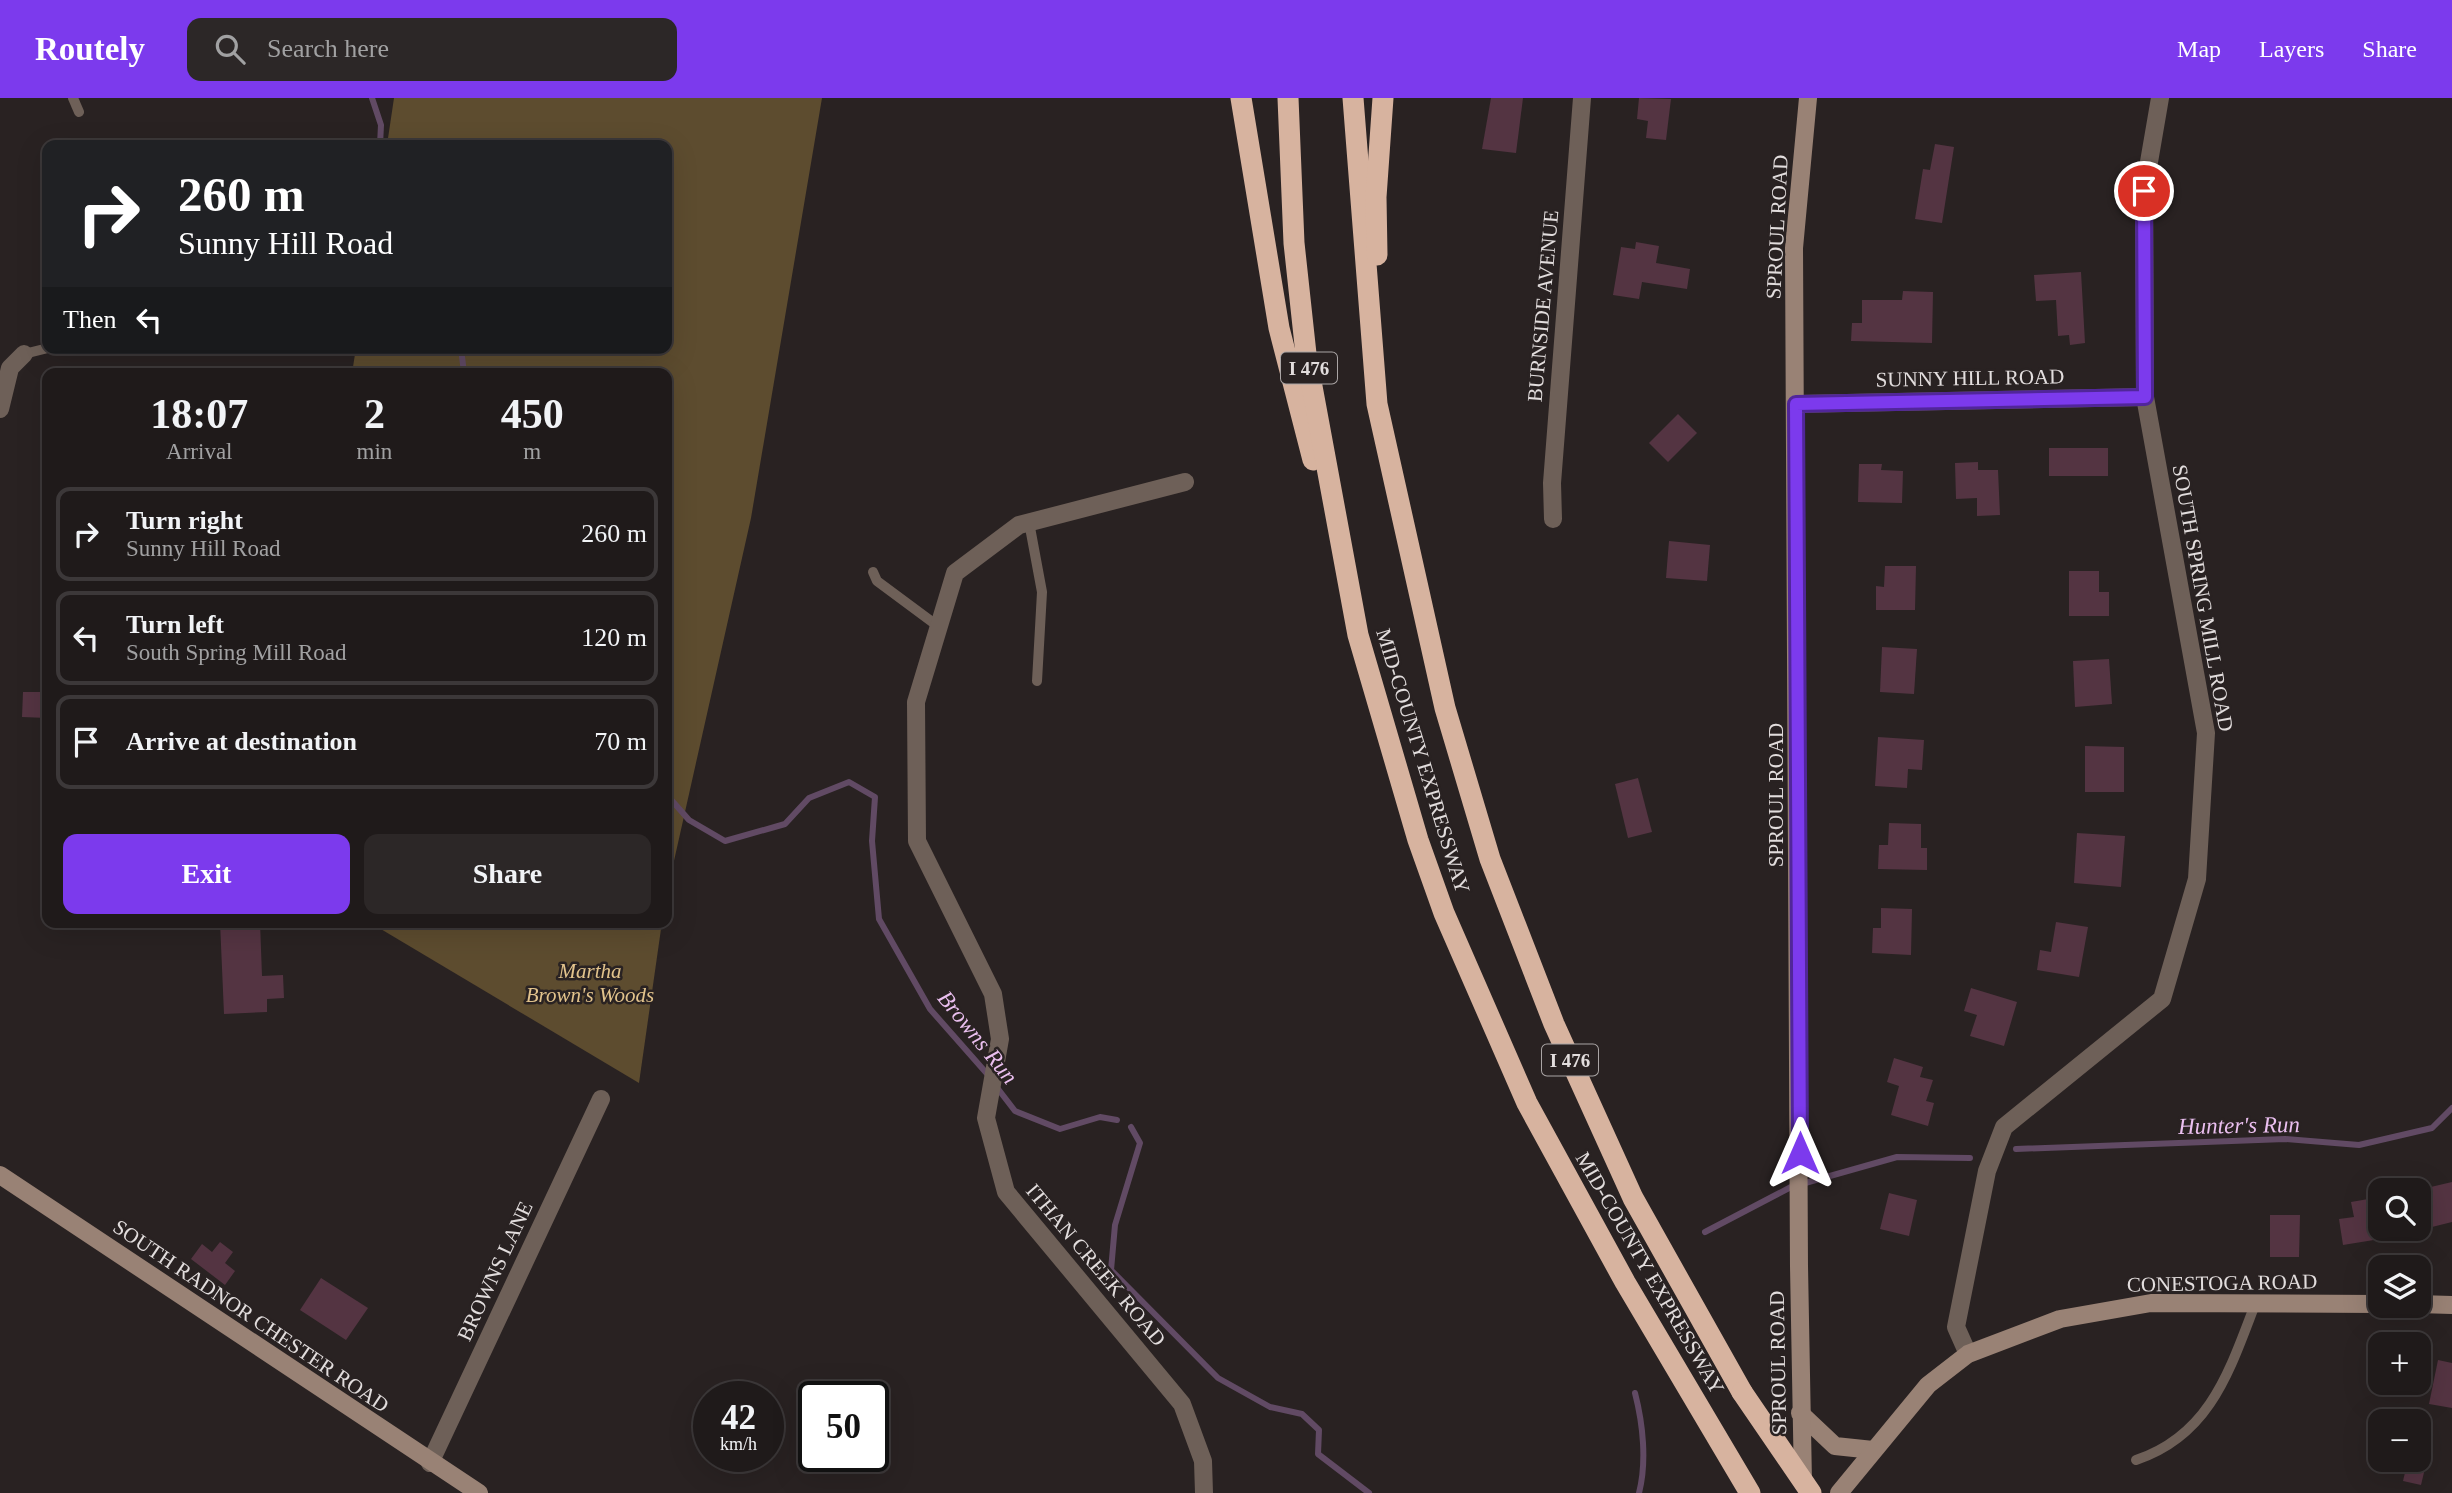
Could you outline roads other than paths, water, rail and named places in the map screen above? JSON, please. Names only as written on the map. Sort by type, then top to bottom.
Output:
[{"type":"highway","points":[[1241,98],[1279,328],[1358,635]]},
{"type":"highway","name":"MID-COUNTY EXPRESSWAY","points":[[1288,98],[1294,243],[1306,354],[1358,635],[1426,864],[1444,913],[1527,1103],[1604,1247],[1744,1485]]},
{"type":"highway","name":"MID-COUNTY EXPRESSWAY","points":[[1353,98],[1377,404],[1445,708],[1490,859],[1554,1024],[1633,1198],[1742,1392],[1811,1493]]},
{"type":"highway","points":[[1377,404],[1376,197],[1383,98]]},
{"type":"main road","name":"SPROUL ROAD","points":[[1804,1493],[1800,1413],[1794,248],[1808,98]]},
{"type":"main road","name":"SOUTH RADNOR CHESTER ROAD","points":[[0,1175],[430,1463],[479,1493]]},
{"type":"main road","name":"CONESTOGA ROAD","points":[[1839,1493],[1928,1385],[1968,1354],[2060,1319],[2151,1303],[2368,1304]]},
{"type":"main road","points":[[2431,1304],[2452,1305]]},
{"type":"main road","points":[[1800,1413],[1835,1446],[1873,1450]]},
{"type":"street","name":"BURNSIDE AVENUE","points":[[1553,519],[1552,483],[1581,98]]},
{"type":"street","name":"SOUTH SPRING MILL ROAD","points":[[1968,1354],[1956,1327],[1987,1171],[2004,1127],[2162,999],[2197,879],[2206,733],[2145,397],[2144,191],[2160,98]]},
{"type":"street","points":[[0,409],[10,368],[24,354]]},
{"type":"street","name":"SUNNY HILL ROAD","points":[[1796,404],[2145,397]]},
{"type":"street","name":"ITHAN CREEK ROAD","points":[[1185,482],[1019,524],[956,573],[916,702],[917,841],[993,994],[1000,1039],[986,1118],[1006,1192],[1182,1404],[1203,1461],[1204,1493]]},
{"type":"street","name":"BROWNS LANE","points":[[430,1463],[601,1099]]},
{"type":"lane","points":[[73,98],[79,112]]},
{"type":"lane","points":[[24,354],[42,350]]},
{"type":"lane","points":[[1029,522],[1042,592],[1037,681]]},
{"type":"lane","points":[[873,572],[877,581],[939,627]]},
{"type":"lane","points":[[2136,1460],[2162,1452],[2194,1425],[2226,1378],[2256,1302]]},
{"type":"waterway","name":"Browns Run","points":[[372,98],[381,125],[380,140]]},
{"type":"waterway","name":"Browns Run","points":[[462,354],[463,368]]},
{"type":"waterway","name":"Browns Run","points":[[672,801],[689,820],[725,841],[785,824],[809,798],[849,782],[875,797],[872,841],[879,919],[930,1009],[989,1076]]},
{"type":"waterway","name":"Browns Run","points":[[995,1085],[1015,1111],[1060,1129],[1100,1117],[1117,1120]]},
{"type":"waterway","name":"Hunter's Run","points":[[2016,1149],[2285,1139],[2359,1145],[2432,1128],[2452,1108]]},
{"type":"waterway","name":"Browns Run","points":[[1131,1127],[1140,1143],[1115,1225],[1111,1270],[1218,1378],[1270,1407],[1302,1414],[1319,1430],[1318,1454],[1369,1493]]},
{"type":"waterway","points":[[1705,1232],[1791,1187],[1897,1157],[1970,1158]]},
{"type":"waterway","points":[[1635,1393],[1643,1443],[1639,1493]]},
{"type":"park label","name":"Martha Brown's Woods","points":[[590,983]]}]
